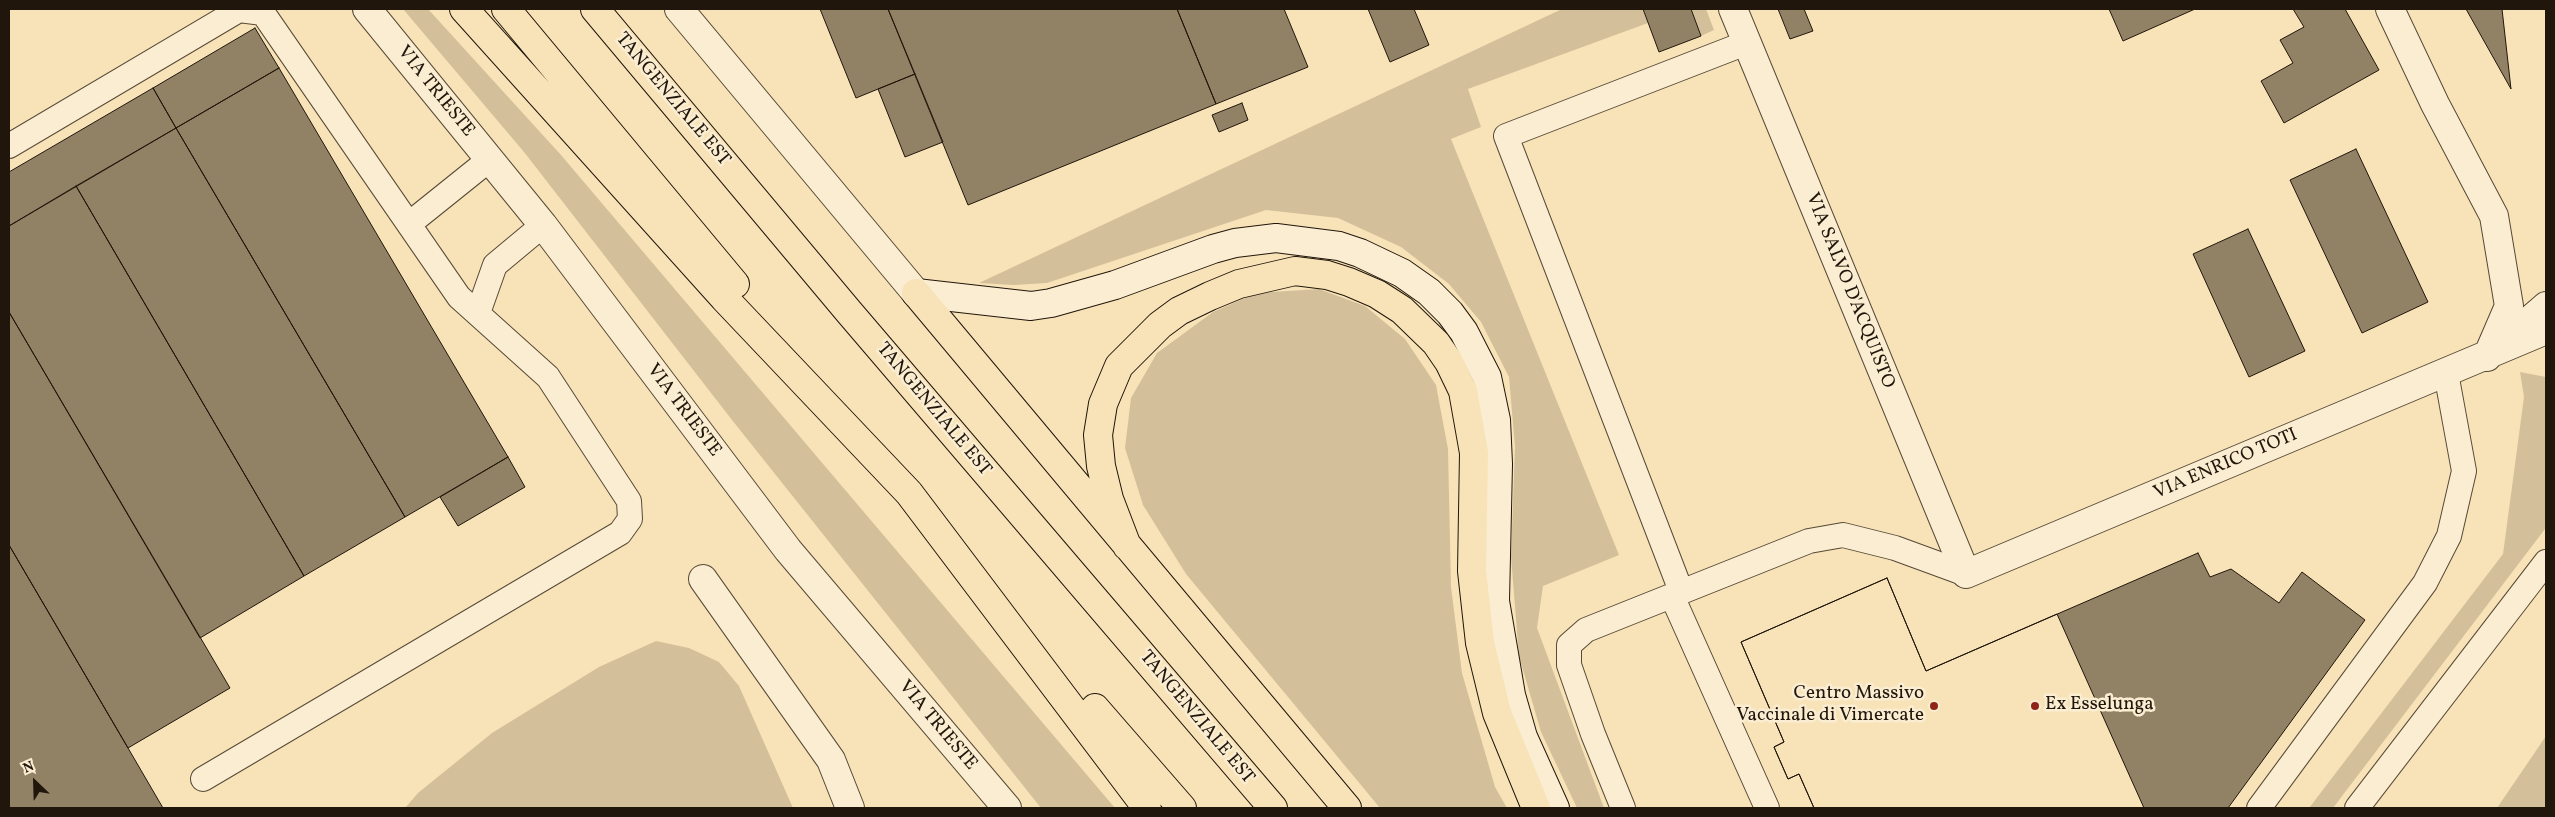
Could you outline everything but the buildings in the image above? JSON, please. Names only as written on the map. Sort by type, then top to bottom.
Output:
[{"type":"highway","points":[[464,9],[724,298],[909,492],[1147,808]]},
{"type":"highway","points":[[506,9],[909,492],[1182,808]]},
{"type":"highway","name":"TANGENZIALE EST","points":[[595,9],[849,312],[1273,808]]},
{"type":"highway","points":[[1127,546],[1109,499],[1100,466],[1098,435],[1103,404],[1119,366],[1160,325],[1179,311],[1239,284],[1295,271],[1327,275],[1349,282],[1377,294],[1402,310],[1440,350],[1449,362],[1463,391],[1474,453],[1472,570],[1480,643],[1497,713],[1536,808]]},
{"type":"highway","points":[[916,293],[1347,808]]},
{"type":"street","name":"VIA TRIESTE","points":[[367,9],[543,225],[788,550],[1007,808]]},
{"type":"street","points":[[679,9],[916,293],[1031,306],[1051,303],[1115,285],[1213,249],[1235,243],[1276,238],[1339,246],[1360,253],[1402,274],[1429,292],[1450,312],[1464,332],[1487,377],[1496,420],[1498,464],[1495,601],[1512,696],[1523,737],[1555,808]]},
{"type":"street","name":"VIA SALVO D'ACQUISTO","points":[[1733,9],[1966,574]]},
{"type":"street","points":[[2390,9],[2435,104],[2494,216],[2509,306],[2487,357]]},
{"type":"street","points":[[2487,357],[2546,306]]},
{"type":"street","name":"VIA ENRICO TOTI","points":[[1966,574],[2487,357],[2546,330]]},
{"type":"street","name":"VIA ENRICO TOTI","points":[[2487,357],[2546,351]]},
{"type":"street","points":[[703,579],[831,760],[850,808]]},
{"type":"street","points":[[971,766],[990,808]]},
{"type":"lane","points":[[9,146],[240,10],[263,13],[459,297],[548,377],[629,501],[630,519],[620,533],[203,779]]},
{"type":"lane","points":[[1746,43],[1506,136],[1677,593],[1767,808]]},
{"type":"lane","points":[[409,224],[490,159]]},
{"type":"lane","points":[[478,313],[495,265],[543,225]]},
{"type":"lane","points":[[2259,808],[2425,583],[2449,536],[2464,471],[2446,373]]},
{"type":"lane","points":[[1623,808],[1593,734],[1569,665],[1569,645],[1586,630],[1808,541],[1843,535],[1895,548],[1966,574]]},
{"type":"lane","points":[[2357,808],[2546,562]]},
{"type":"shaded area","points":[[403,9],[428,9],[561,155],[1115,808],[1041,808],[732,420],[524,152]]},
{"type":"shaded area","points":[[1562,9],[1643,9],[1648,23],[1468,89],[1481,127],[1451,139],[1619,555],[1543,586],[1537,628],[1604,808],[1577,808],[1541,732],[1519,656],[1511,557],[1515,447],[1509,377],[1481,322],[1449,284],[1401,247],[1338,218],[1266,210],[1047,283],[1014,285],[979,283]]},
{"type":"shaded area","points":[[1691,9],[1706,9],[1714,30],[1701,36]]},
{"type":"shaded area","points":[[1319,289],[1365,306],[1405,339],[1436,385],[1448,449],[1451,587],[1462,673],[1495,787],[1507,808],[1380,808],[1186,574],[1143,505],[1125,448],[1131,398],[1157,353],[1213,312],[1256,293]]},
{"type":"shaded area","points":[[2520,372],[2546,377],[2545,529],[2333,808],[2309,808],[2503,554],[2524,397]]},
{"type":"shaded area","points":[[656,641],[689,648],[719,662],[739,686],[793,808],[405,808],[418,793],[492,733],[599,667]]},
{"type":"shaded area","points":[[2546,736],[2546,808],[2497,808]]},
{"type":"place","name":"Centro Massivo Vaccinale di Vimercate","points":[[1934,706]]},
{"type":"place","name":"Ex Esselunga","points":[[2035,706]]}]
